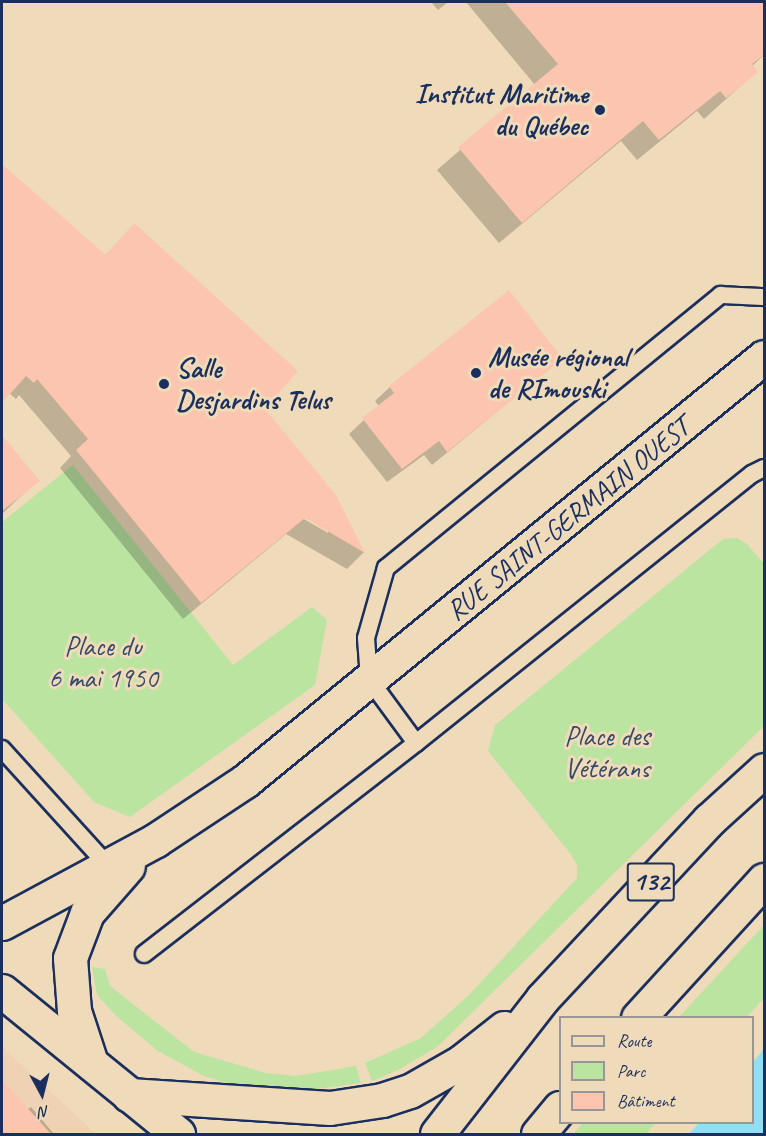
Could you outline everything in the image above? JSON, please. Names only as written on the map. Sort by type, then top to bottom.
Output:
[{"type":"street","name":"RUE SAINT-GERMAIN OUEST","points":[[2,923],[156,840],[245,781],[765,357]]},
{"type":"street","name":"132","points":[[437,1134],[543,998],[709,819],[765,770]]},
{"type":"street","points":[[91,1062],[74,1011],[70,978],[77,936],[87,913],[106,888],[156,840]]},
{"type":"street","points":[[639,1016],[765,880]]},
{"type":"street","points":[[2,992],[178,1134]]},
{"type":"street","points":[[129,1095],[330,1108],[382,1100],[410,1091],[460,1062],[543,998]]},
{"type":"street","points":[[538,1134],[559,1110]]},
{"type":"lane","points":[[416,743],[369,679],[366,638],[386,568],[721,295],[765,297]]},
{"type":"lane","points":[[144,954],[416,743],[752,474],[765,468]]},
{"type":"lane","points":[[2,748],[109,867]]},
{"type":"shaded area","points":[[2,1047],[96,1134],[2,1134]]},
{"type":"green space","name":"Place du 6 mai 1950","points":[[73,465],[233,665],[312,607],[327,620],[315,685],[130,817],[94,802],[2,699],[2,522]]},
{"type":"green space","name":"Place des Vétérans","points":[[737,538],[747,544],[764,564],[764,726],[437,1047],[398,1070],[372,1081],[365,1063],[421,1038],[469,995],[577,878],[577,865],[570,853],[488,751],[495,725],[723,539]]},
{"type":"green space","points":[[764,925],[764,998],[748,1016],[680,1016]]},
{"type":"green space","points":[[92,967],[105,969],[110,986],[194,1052],[266,1073],[296,1076],[356,1066],[361,1083],[296,1092],[242,1088],[204,1076],[158,1051],[115,1015],[97,995]]},
{"type":"green space","points":[[582,1124],[655,1124],[646,1134],[573,1134]]},
{"type":"water","points":[[764,1049],[764,1134],[689,1134],[698,1124],[754,1124],[754,1061]]},
{"type":"building","name":"Institut Maritime du Québec","points":[[505,2],[765,2],[765,54],[752,64],[758,72],[726,98],[720,91],[659,140],[643,121],[522,223],[458,147],[558,64]]},
{"type":"building","name":"Salle Desjardins Telus","points":[[2,164],[106,255],[134,223],[298,371],[265,409],[336,495],[365,553],[305,518],[201,603],[76,450],[88,439],[37,379],[34,383],[26,376],[2,403]]},
{"type":"building","name":"Musée régional de RImouski","points":[[509,290],[563,359],[447,452],[439,441],[402,469],[362,418],[394,393],[389,386]]},
{"type":"building","points":[[2,435],[40,481],[2,511]]},
{"type":"building","points":[[2,1080],[51,1134],[2,1134]]},
{"type":"place","name":"Institut Maritime du Québec","points":[[600,110]]},
{"type":"place","name":"Musée régional de RImouski","points":[[476,373]]},
{"type":"place","name":"Salle Desjardins Telus","points":[[164,384]]}]
